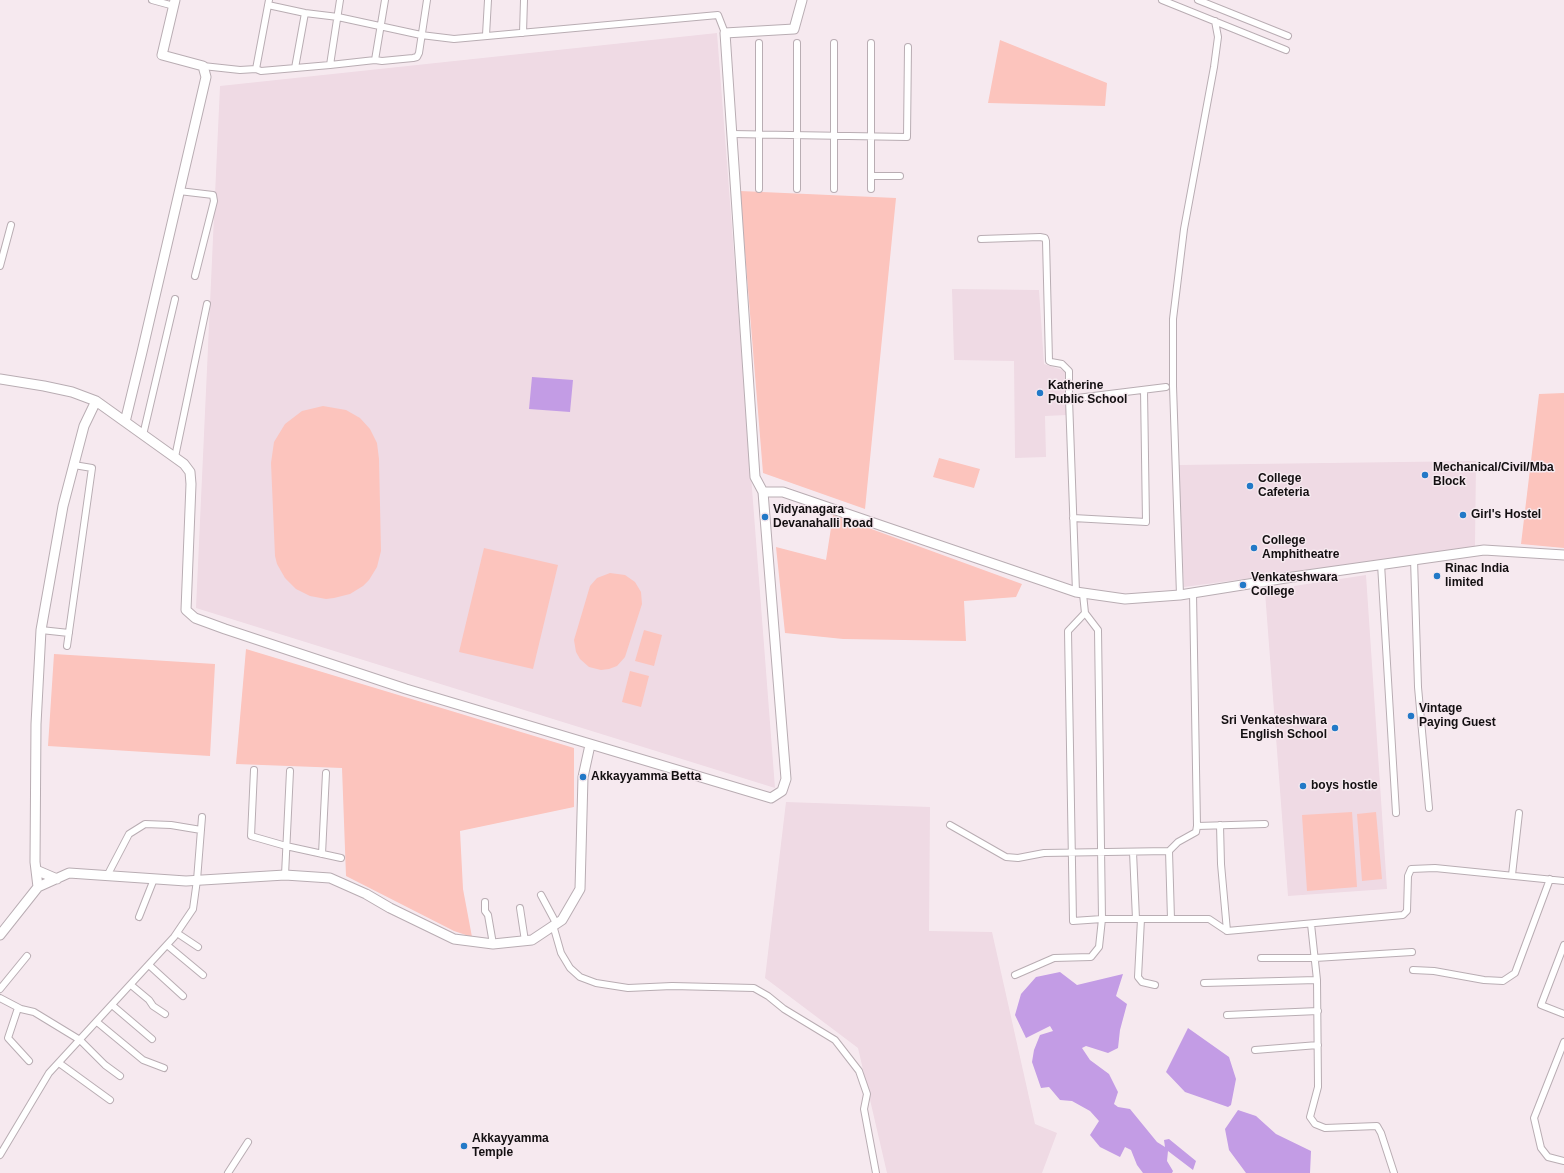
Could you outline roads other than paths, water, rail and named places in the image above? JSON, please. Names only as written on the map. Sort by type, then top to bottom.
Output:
[{"type":"street","points":[[152,0],[174,3],[162,55],[203,66],[240,70],[256,69],[261,71],[417,57],[428,0]]},
{"type":"street","points":[[330,65],[340,0]]},
{"type":"street","points":[[375,60],[385,0]]},
{"type":"street","points":[[486,35],[488,0]]},
{"type":"street","points":[[524,0],[524,33]]},
{"type":"street","points":[[726,33],[794,29],[802,0]]},
{"type":"street","points":[[1162,0],[1286,50]]},
{"type":"street","points":[[1198,0],[1288,36]]},
{"type":"street","points":[[0,379],[72,392],[96,401],[184,464],[190,472],[191,484],[186,610],[195,618],[225,630],[406,689],[590,745],[771,798],[782,791],[786,779],[763,492],[755,477],[726,33],[718,15],[454,39],[421,35],[338,17],[305,13],[268,2],[256,69]]},
{"type":"street","points":[[295,68],[305,13]]},
{"type":"street","points":[[1180,595],[1173,386],[1173,319],[1184,229],[1214,67],[1218,37],[1215,21]]},
{"type":"street","points":[[759,43],[759,189]]},
{"type":"street","points":[[797,43],[797,189]]},
{"type":"street","points":[[834,43],[834,189]]},
{"type":"street","points":[[870,43],[871,189]]},
{"type":"street","points":[[732,134],[907,137],[908,47]]},
{"type":"street","points":[[125,422],[206,77],[203,66]]},
{"type":"street","points":[[871,176],[900,176]]},
{"type":"street","points":[[179,191],[212,196],[214,201],[195,276]]},
{"type":"street","points":[[0,266],[11,225]]},
{"type":"street","points":[[981,239],[1040,237],[1046,240],[1049,361],[1062,364],[1069,371],[1073,518],[1080,593],[1085,613],[1098,630],[1102,852],[1102,919],[1099,948],[1091,957],[1054,958],[1015,975]]},
{"type":"street","points":[[143,435],[175,299]]},
{"type":"street","points":[[174,457],[207,304]]},
{"type":"street","points":[[1069,399],[1166,387]]},
{"type":"street","points":[[1073,518],[1146,522],[1144,390]]},
{"type":"street","points":[[38,887],[36,870],[36,724],[41,630],[63,506],[84,426],[96,401]]},
{"type":"street","points":[[67,646],[92,468],[74,465]]},
{"type":"street","points":[[763,492],[783,492],[1080,593],[1125,599],[1180,595],[1414,559],[1494,550],[1564,555]]},
{"type":"street","points":[[1414,559],[1418,687],[1429,808]]},
{"type":"street","points":[[1381,564],[1396,813]]},
{"type":"street","points":[[1171,919],[1170,851],[1178,842],[1196,832],[1197,826],[1193,593]]},
{"type":"street","points":[[1085,613],[1068,631],[1073,920],[1209,919],[1227,932],[1403,915],[1407,911],[1408,876],[1411,869],[1435,868],[1564,881]]},
{"type":"street","points":[[41,630],[69,633]]},
{"type":"street","points":[[0,935],[38,887],[69,873],[186,881],[285,875],[330,878],[366,894],[390,908],[454,940],[493,944],[532,940],[562,920],[580,889],[583,777],[590,745]]},
{"type":"street","points":[[254,770],[251,836],[286,846],[342,858]]},
{"type":"street","points":[[285,875],[290,771]]},
{"type":"street","points":[[322,854],[326,773]]},
{"type":"street","points":[[1512,875],[1519,813]]},
{"type":"street","points":[[0,1155],[49,1074],[167,945],[193,909],[202,816]]},
{"type":"street","points":[[107,876],[129,834],[145,824],[171,825],[201,830]]},
{"type":"street","points":[[1197,826],[1265,824]]},
{"type":"street","points":[[1220,825],[1221,864],[1227,932]]},
{"type":"street","points":[[950,826],[1006,857],[1018,858],[1044,853],[1170,851]]},
{"type":"street","points":[[1133,852],[1139,919],[1138,977],[1142,982],[1155,985]]},
{"type":"street","points":[[36,870],[57,879]]},
{"type":"street","points":[[138,917],[154,879]]},
{"type":"street","points":[[1413,970],[1434,971],[1484,980],[1503,981],[1515,973],[1550,879]]},
{"type":"street","points":[[541,896],[555,924],[561,953],[570,968],[580,977],[596,983],[628,988],[672,986],[754,988],[768,996],[784,1009],[835,1040],[859,1071],[867,1094],[864,1109],[876,1173]]},
{"type":"street","points":[[485,902],[485,911],[488,915],[493,944]]},
{"type":"street","points":[[520,908],[526,941]]},
{"type":"street","points":[[1311,924],[1317,980],[1318,1087],[1310,1117],[1315,1124],[1325,1128],[1378,1126],[1394,1173]]},
{"type":"street","points":[[177,933],[198,947]]},
{"type":"street","points":[[167,945],[203,974]]},
{"type":"street","points":[[1564,945],[1541,1005],[1564,1014]]},
{"type":"street","points":[[1261,958],[1315,958],[1412,952]]},
{"type":"street","points":[[0,989],[27,956]]},
{"type":"street","points":[[149,965],[184,996]]},
{"type":"street","points":[[1204,983],[1317,980]]},
{"type":"street","points":[[131,984],[149,1000],[153,1006],[164,1014]]},
{"type":"street","points":[[0,998],[18,1008],[34,1012],[80,1040],[105,1065],[120,1076]]},
{"type":"street","points":[[112,1005],[152,1040]]},
{"type":"street","points":[[18,1008],[8,1038],[29,1061]]},
{"type":"street","points":[[1227,1015],[1318,1011]]},
{"type":"street","points":[[97,1022],[143,1060],[164,1068]]},
{"type":"street","points":[[1564,1042],[1534,1118],[1541,1148],[1548,1157],[1564,1161]]},
{"type":"street","points":[[1255,1050],[1318,1045]]},
{"type":"street","points":[[59,1063],[110,1100]]},
{"type":"street","points":[[228,1173],[248,1142]]},
{"type":"place","name":"Katherine Public School","points":[[1040,393]]},
{"type":"place","name":"Mechanical/Civil/Mba Block","points":[[1425,475]]},
{"type":"place","name":"College Cafeteria","points":[[1250,486]]},
{"type":"place","name":"Girl's Hostel","points":[[1463,515]]},
{"type":"place","name":"Vidyanagara Devanahalli Road","points":[[765,517]]},
{"type":"place","name":"College Amphitheatre","points":[[1254,548]]},
{"type":"place","name":"Rinac India limited","points":[[1437,576]]},
{"type":"place","name":"Venkateshwara College","points":[[1243,585]]},
{"type":"place","name":"Vintage Paying Guest","points":[[1411,716]]},
{"type":"place","name":"Sri Venkateshwara English School","points":[[1335,728]]},
{"type":"place","name":"Akkayyamma Betta","points":[[583,777]]},
{"type":"place","name":"boys hostle","points":[[1303,786]]},
{"type":"place","name":"Akkayyamma Temple","points":[[464,1146]]}]
